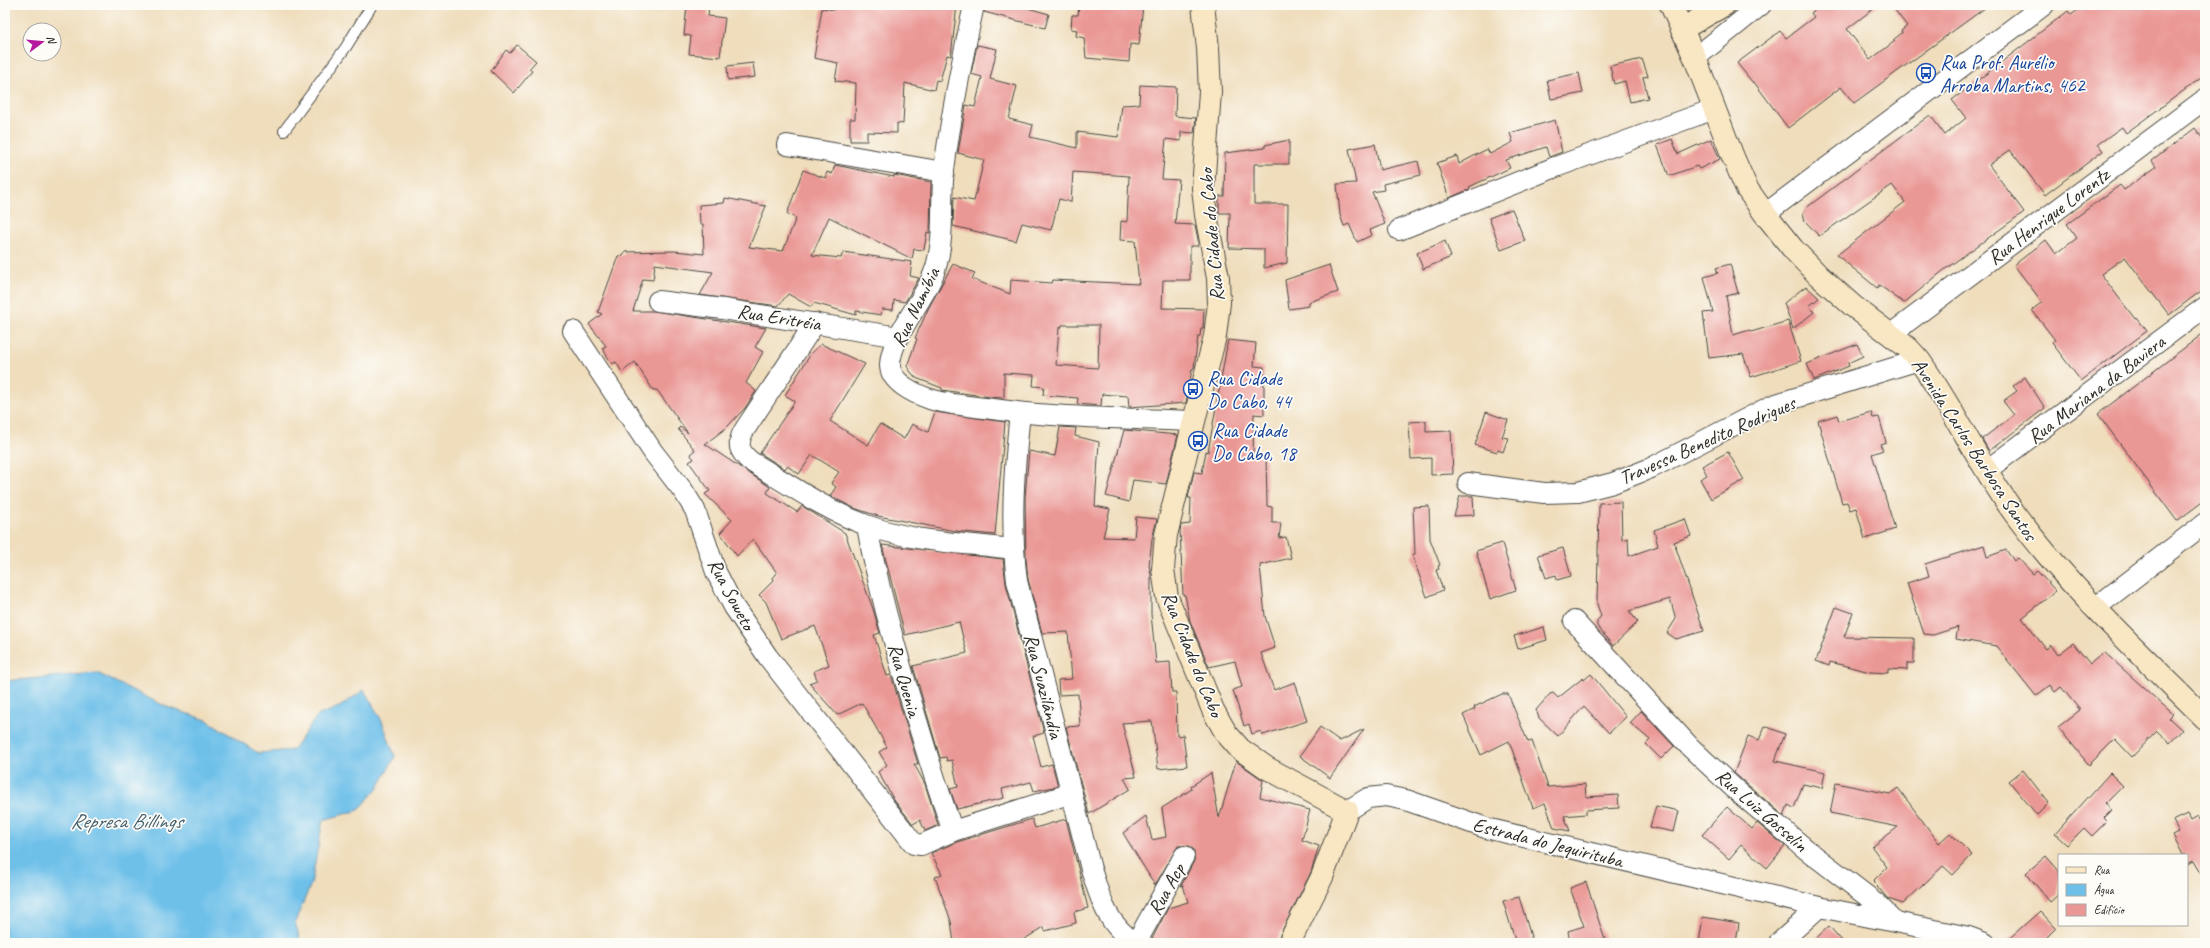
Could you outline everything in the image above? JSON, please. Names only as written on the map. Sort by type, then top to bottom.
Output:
[{"type":"street","name":"Rua Namíbia","points":[[974,5],[956,88],[944,172],[942,237],[937,264],[926,291],[899,337],[890,366],[895,378],[908,389],[930,399],[1020,413],[1194,421]]},
{"type":"street","name":"Rua Cidade do Cabo","points":[[1203,5],[1208,48],[1210,92],[1203,188],[1206,215],[1218,278],[1219,303],[1215,336],[1166,535],[1163,569],[1167,597],[1213,710],[1226,733],[1240,749],[1295,784],[1347,811]]},
{"type":"street","name":"Avenida Carlos Barbosa Santos","points":[[1670,5],[1695,58],[1714,109],[1748,189],[1765,214],[1793,249],[1819,276],[1853,306],[1891,334],[1919,360],[2014,512],[2038,544],[2095,608],[2205,718]]},
{"type":"street","points":[[1682,29],[1724,5]]},
{"type":"street","points":[[1695,58],[1761,5]]},
{"type":"street","points":[[1765,214],[2044,5]]},
{"type":"street","name":"Rua Henrique Lorentz","points":[[1891,334],[2205,98]]},
{"type":"street","points":[[1398,230],[1553,168],[1714,109]]},
{"type":"street","points":[[787,145],[944,172]]},
{"type":"street","name":"Rua Eritréia","points":[[658,301],[815,323],[899,337]]},
{"type":"street","name":"Rua Mariana da Baviera","points":[[1987,470],[2205,307]]},
{"type":"street","points":[[815,323],[743,432],[738,446],[741,453],[750,461],[846,517],[867,526],[898,535],[1013,549]]},
{"type":"street","name":"Rua Soweto","points":[[573,330],[652,452],[684,492],[695,510],[716,572],[738,613],[768,656],[914,844],[921,845],[953,831]]},
{"type":"street","name":"Travessa Benedito Rodrigues","points":[[1468,483],[1544,493],[1578,492],[1613,483],[1651,468],[1773,406],[1919,360]]},
{"type":"street","name":"Rua Suazilândia","points":[[1020,413],[1014,479],[1013,549],[1017,581],[1091,869],[1103,908],[1113,924],[1123,935],[1135,943]]},
{"type":"street","points":[[2095,608],[2205,523]]},
{"type":"street","name":"Rua Quenia","points":[[867,526],[872,556],[896,648],[940,798],[953,831]]},
{"type":"street","name":"Rua Luiz Gosselin","points":[[1574,621],[1691,748],[1750,802],[1807,850],[1876,903],[1895,922]]},
{"type":"street","points":[[953,831],[1072,793]]},
{"type":"street","name":"Estrada do Jequirituba","points":[[1347,811],[1368,798],[1386,796],[1406,800],[1486,828],[1819,906],[1895,922]]},
{"type":"street","points":[[1290,943],[1322,877],[1347,811]]},
{"type":"street","name":"Rua Acp","points":[[1135,943],[1184,856]]},
{"type":"street","points":[[1779,943],[1819,906]]},
{"type":"street","points":[[1895,922],[1969,937],[1985,943]]},
{"type":"lane","points":[[284,131],[346,47],[372,5]]},
{"type":"water","name":"Represa Billings","points":[[97,673],[167,707],[207,720],[258,753],[293,750],[317,716],[341,706],[364,690],[382,721],[395,757],[379,786],[359,810],[323,820],[311,884],[295,922],[301,943],[5,943],[5,681]]},
{"type":"building","points":[[687,5],[709,5],[708,16],[725,18],[720,57],[689,54],[691,36],[684,35]]},
{"type":"building","points":[[835,5],[957,5],[951,56],[947,55],[940,81],[936,80],[934,90],[905,83],[903,124],[897,123],[897,133],[867,132],[867,141],[850,141],[850,119],[855,119],[856,83],[835,81],[838,63],[814,58],[822,8],[834,10]]},
{"type":"building","points":[[985,5],[1017,5],[1049,14],[1045,28],[984,12]]},
{"type":"building","points":[[1079,5],[1143,5],[1139,45],[1130,44],[1129,62],[1086,58],[1084,38],[1076,36],[1077,30],[1071,29],[1072,15],[1078,15]]},
{"type":"building","points":[[1822,5],[1878,5],[1847,29],[1870,60],[1895,41],[1893,40],[1902,33],[1901,31],[1907,26],[1891,5],[1989,5],[1854,103],[1841,87],[1788,128],[1754,82],[1753,83],[1737,63],[1780,31],[1786,38],[1814,17],[1811,13]]},
{"type":"building","points":[[2085,5],[2205,5],[2205,75],[2126,133],[2122,127],[2098,144],[2103,151],[2045,195],[2010,150],[1989,165],[2024,212],[1944,270],[1904,303],[1879,285],[1877,288],[1837,255],[1905,202],[1892,185],[1819,236],[1805,221],[1803,213],[1806,208],[1930,115],[1945,135],[1966,118],[1952,100],[2068,11],[2071,15]]},
{"type":"building","points":[[517,45],[536,61],[529,69],[532,71],[514,93],[491,71],[506,50],[510,53]]},
{"type":"building","points":[[977,45],[997,49],[990,79],[1017,86],[1009,119],[1033,125],[1030,137],[1077,148],[1077,132],[1118,137],[1122,105],[1139,104],[1140,85],[1176,87],[1175,116],[1196,118],[1194,133],[1181,132],[1181,141],[1166,139],[1162,179],[1179,180],[1175,224],[1195,225],[1198,246],[1190,246],[1190,280],[1163,280],[1162,308],[1204,309],[1203,328],[1201,328],[1200,336],[1198,336],[1194,368],[1192,369],[1186,403],[1129,407],[1128,396],[1102,394],[1101,406],[1077,404],[1078,398],[1043,395],[1044,387],[1033,386],[1034,375],[1004,373],[1004,398],[990,397],[942,390],[942,388],[916,378],[910,371],[907,366],[917,339],[915,338],[929,307],[953,264],[975,273],[972,279],[1010,294],[1011,280],[1052,283],[1053,280],[1139,284],[1135,241],[1120,240],[1121,221],[1127,222],[1129,176],[1073,172],[1071,202],[1059,199],[1051,230],[1022,223],[1016,241],[953,226],[954,197],[974,201],[984,160],[958,153],[966,105],[975,107],[982,77],[971,74]],"holes":[[[1062,325],[1099,325],[1098,368],[1056,365],[1059,328],[1061,328]]]},
{"type":"building","points":[[1642,59],[1648,76],[1643,77],[1648,98],[1630,102],[1625,81],[1614,84],[1610,66]]},
{"type":"building","points":[[753,63],[755,77],[728,80],[727,66]]},
{"type":"building","points":[[1579,73],[1583,93],[1551,99],[1547,80]]},
{"type":"building","points":[[1555,120],[1562,152],[1549,157],[1546,147],[1506,160],[1510,168],[1449,198],[1437,163],[1457,156],[1459,164],[1487,149],[1490,154],[1513,142],[1510,133]]},
{"type":"building","points":[[2195,128],[2205,142],[2205,288],[2169,315],[2125,257],[2101,274],[2135,319],[2137,318],[2147,331],[2081,381],[2052,343],[2055,340],[2032,310],[2042,302],[2014,265],[2046,240],[2056,254],[2077,238],[2067,224],[2120,185],[2124,190],[2156,167],[2152,161]]},
{"type":"building","points":[[1672,139],[1678,154],[1711,139],[1720,159],[1699,169],[1697,166],[1669,176],[1657,145]]},
{"type":"building","points":[[1289,140],[1289,164],[1254,164],[1254,204],[1288,204],[1287,263],[1264,268],[1264,249],[1229,248],[1230,213],[1219,213],[1219,196],[1224,196],[1225,153],[1265,148],[1265,145]]},
{"type":"building","points":[[1375,144],[1380,170],[1418,161],[1421,175],[1383,184],[1384,190],[1372,192],[1385,224],[1370,230],[1372,235],[1357,242],[1349,224],[1344,226],[1340,215],[1337,184],[1356,183],[1349,149]]},
{"type":"building","points":[[835,165],[894,177],[894,175],[931,182],[930,233],[927,232],[924,250],[914,249],[912,259],[829,217],[812,255],[841,258],[843,252],[912,262],[910,276],[919,278],[905,302],[894,300],[893,310],[882,309],[881,315],[856,311],[856,315],[814,303],[811,307],[788,294],[778,306],[700,295],[713,272],[655,264],[653,280],[643,279],[633,311],[654,311],[766,328],[755,347],[763,352],[746,383],[756,391],[745,408],[726,428],[705,444],[770,487],[767,493],[797,512],[802,506],[845,533],[873,609],[880,633],[874,635],[887,676],[891,675],[918,764],[914,764],[925,784],[938,825],[925,831],[920,820],[913,824],[894,800],[878,772],[887,765],[879,752],[887,747],[862,703],[837,715],[809,683],[817,680],[814,671],[829,665],[815,626],[781,639],[766,602],[759,595],[774,580],[773,578],[777,573],[753,539],[737,556],[720,533],[732,520],[705,494],[710,491],[689,462],[694,459],[690,454],[695,450],[678,429],[680,427],[688,433],[657,390],[653,390],[635,362],[622,372],[616,362],[612,364],[602,348],[606,346],[589,324],[602,314],[598,312],[618,256],[624,255],[624,252],[674,251],[704,254],[703,224],[700,224],[699,205],[724,203],[725,198],[766,206],[749,247],[783,251],[796,218],[787,214],[803,170],[825,178],[827,172],[832,174]]},
{"type":"building","points":[[1512,209],[1525,241],[1501,250],[1489,218]]},
{"type":"building","points":[[1445,241],[1451,257],[1423,269],[1417,253]]},
{"type":"building","points":[[1730,264],[1738,293],[1726,296],[1733,335],[1750,330],[1751,332],[1788,321],[1801,361],[1751,377],[1743,354],[1709,358],[1703,313],[1713,312],[1704,277],[1718,273],[1716,268]]},
{"type":"building","points":[[1329,265],[1338,292],[1309,302],[1309,306],[1289,309],[1285,280]]},
{"type":"building","points":[[1806,286],[1819,298],[1809,306],[1814,312],[1793,329],[1784,303]]},
{"type":"building","points":[[2205,332],[2205,500],[2177,521],[2098,414]]},
{"type":"building","points":[[1228,340],[1256,343],[1254,366],[1264,367],[1264,415],[1254,414],[1253,456],[1266,456],[1267,506],[1272,507],[1272,523],[1281,523],[1279,538],[1286,537],[1291,558],[1260,565],[1265,616],[1275,648],[1261,653],[1274,690],[1295,682],[1307,721],[1263,735],[1261,731],[1252,734],[1249,724],[1244,726],[1233,690],[1242,687],[1235,661],[1209,667],[1190,621],[1185,595],[1183,595],[1181,525],[1190,524],[1191,498],[1188,498],[1194,472],[1202,473],[1206,451],[1208,452]]},
{"type":"building","points":[[821,344],[865,364],[830,421],[868,445],[880,424],[904,439],[912,424],[928,432],[935,412],[1005,422],[995,535],[955,531],[878,516],[854,508],[830,496],[836,487],[831,483],[839,472],[812,455],[799,474],[787,466],[785,469],[760,453],[795,401],[785,395],[812,352]]},
{"type":"building","points":[[1857,344],[1863,356],[1848,363],[1849,366],[1814,380],[1807,364]]},
{"type":"building","points":[[2025,377],[2045,408],[1989,451],[1982,439],[2014,415],[2003,401],[2017,391],[2013,386]]},
{"type":"building","points":[[1486,412],[1508,420],[1502,437],[1508,438],[1503,452],[1498,450],[1497,452],[1475,445]]},
{"type":"building","points":[[1871,412],[1873,418],[1879,417],[1886,442],[1880,444],[1883,450],[1872,454],[1895,529],[1865,539],[1856,508],[1850,510],[1847,502],[1842,503],[1818,421],[1837,415],[1839,421]]},
{"type":"building","points":[[1426,421],[1426,432],[1451,431],[1453,474],[1431,475],[1431,458],[1411,459],[1409,422]]},
{"type":"building","points":[[1060,427],[1076,428],[1075,436],[1099,442],[1095,506],[1110,509],[1103,537],[1134,538],[1136,517],[1157,519],[1152,539],[1149,565],[1151,575],[1151,614],[1156,663],[1170,662],[1172,692],[1176,692],[1177,736],[1183,735],[1187,766],[1158,769],[1152,721],[1122,723],[1136,777],[1124,778],[1130,789],[1089,814],[1066,727],[1080,726],[1078,694],[1059,695],[1058,680],[1072,679],[1068,632],[1042,633],[1028,579],[1026,559],[1025,497],[1029,451],[1055,456]]},
{"type":"building","points":[[1124,430],[1178,435],[1166,484],[1133,480],[1129,502],[1106,496]]},
{"type":"building","points":[[1728,452],[1744,480],[1711,499],[1700,479],[1707,475],[1702,466]]},
{"type":"building","points":[[1460,496],[1473,496],[1474,515],[1454,516]]},
{"type":"building","points":[[1621,502],[1622,540],[1628,538],[1629,556],[1658,546],[1654,530],[1685,519],[1691,536],[1674,542],[1704,631],[1676,639],[1667,633],[1676,619],[1670,599],[1629,611],[1638,622],[1613,646],[1597,626],[1597,621],[1601,616],[1597,604],[1599,503]]},
{"type":"building","points":[[1429,506],[1430,539],[1440,565],[1438,566],[1439,569],[1436,570],[1443,590],[1427,597],[1412,555],[1415,554],[1413,507]]},
{"type":"building","points":[[1502,543],[1516,590],[1490,599],[1476,551]]},
{"type":"building","points":[[882,545],[1003,559],[1006,584],[1044,733],[1033,736],[1041,767],[1052,764],[1058,786],[1034,791],[1031,782],[1002,789],[1004,798],[957,809],[950,789],[958,787],[952,760],[947,761],[946,757],[940,758],[913,666],[967,653],[959,622],[905,635]]},
{"type":"building","points":[[1984,545],[1987,557],[2006,550],[2014,561],[2018,558],[2033,574],[2037,571],[2056,591],[2022,618],[2046,649],[2051,645],[2058,655],[2073,643],[2090,664],[2104,652],[2173,714],[2169,718],[2182,730],[2170,743],[2157,731],[2132,757],[2115,739],[2089,765],[2058,727],[2080,710],[2061,687],[2055,692],[2050,685],[2036,696],[1996,646],[1956,639],[1958,627],[1933,635],[1924,634],[1907,583],[1929,576],[1925,564]]},
{"type":"building","points":[[1563,548],[1571,576],[1557,580],[1556,575],[1546,578],[1538,555]]},
{"type":"building","points":[[1836,607],[1853,613],[1844,637],[1914,638],[1914,663],[1907,663],[1907,670],[1888,669],[1888,673],[1870,672],[1830,662],[1829,666],[1816,661]]},
{"type":"building","points":[[1544,627],[1547,640],[1518,649],[1514,636]]},
{"type":"building","points":[[1591,674],[1626,717],[1609,733],[1584,706],[1558,736],[1539,718],[1536,710],[1550,694],[1553,693],[1558,698],[1583,678],[1584,680]]},
{"type":"building","points":[[1502,694],[1508,694],[1528,742],[1532,741],[1548,787],[1585,784],[1586,797],[1618,795],[1619,808],[1586,810],[1586,814],[1564,816],[1570,831],[1554,828],[1545,803],[1533,808],[1509,741],[1481,755],[1463,715],[1475,709],[1474,707]]},
{"type":"building","points":[[1641,711],[1674,746],[1661,759],[1646,744],[1650,740],[1630,723]]},
{"type":"building","points":[[1765,726],[1785,734],[1775,761],[1825,772],[1822,788],[1803,784],[1794,808],[1788,805],[1784,816],[1734,773],[1748,736],[1759,740]]},
{"type":"building","points":[[1320,727],[1340,741],[1364,729],[1330,778],[1300,756]]},
{"type":"building","points":[[1236,761],[1263,780],[1260,797],[1310,810],[1302,840],[1319,846],[1311,872],[1276,943],[1160,943],[1152,939],[1168,908],[1188,902],[1183,885],[1181,886],[1194,861],[1194,850],[1189,846],[1178,846],[1155,885],[1123,833],[1146,816],[1152,840],[1166,837],[1162,808],[1192,789],[1191,786],[1211,773],[1219,818]]},
{"type":"building","points":[[2023,770],[2049,803],[2037,815],[2009,781]]},
{"type":"building","points":[[2110,773],[2123,786],[2105,804],[2112,810],[2104,818],[2107,821],[2092,836],[2084,828],[2067,845],[2055,834]]},
{"type":"building","points":[[1836,783],[1890,794],[1898,788],[1939,843],[1950,833],[1972,855],[1953,875],[1943,866],[1903,904],[1888,899],[1873,881],[1887,867],[1872,847],[1898,827],[1830,813]]},
{"type":"building","points":[[1656,806],[1679,811],[1674,832],[1650,827]]},
{"type":"building","points":[[1727,807],[1752,829],[1757,823],[1785,846],[1767,868],[1741,845],[1729,859],[1702,835]]},
{"type":"building","points":[[2188,814],[2191,820],[2198,816],[2205,828],[2205,880],[2194,861],[2188,864],[2188,854],[2182,854],[2173,835],[2179,832],[2173,821]]},
{"type":"building","points":[[1032,819],[1035,828],[1066,819],[1088,908],[1074,912],[1076,923],[1045,931],[1044,927],[1018,943],[954,943],[951,921],[935,877],[942,874],[931,853],[957,842]]},
{"type":"building","points":[[2046,856],[2058,870],[2058,895],[2050,902],[2026,873]]},
{"type":"building","points":[[1586,882],[1606,943],[1570,943],[1568,931],[1584,926],[1570,888]]},
{"type":"building","points":[[1519,897],[1533,943],[1516,943],[1503,901]]},
{"type":"building","points":[[2040,911],[2056,928],[2041,943],[2004,943]]},
{"type":"building","points":[[1703,917],[1739,923],[1736,943],[1699,943]]},
{"type":"building","points":[[1829,926],[1844,943],[1811,943]]},
{"type":"place","name":"Rua Prof. Aurélio Arroba Martins, 462","points":[[1926,73]]},
{"type":"place","name":"Rua Cidade Do Cabo, 44","points":[[1193,389]]},
{"type":"place","name":"Rua Cidade Do Cabo, 18","points":[[1198,441]]}]
